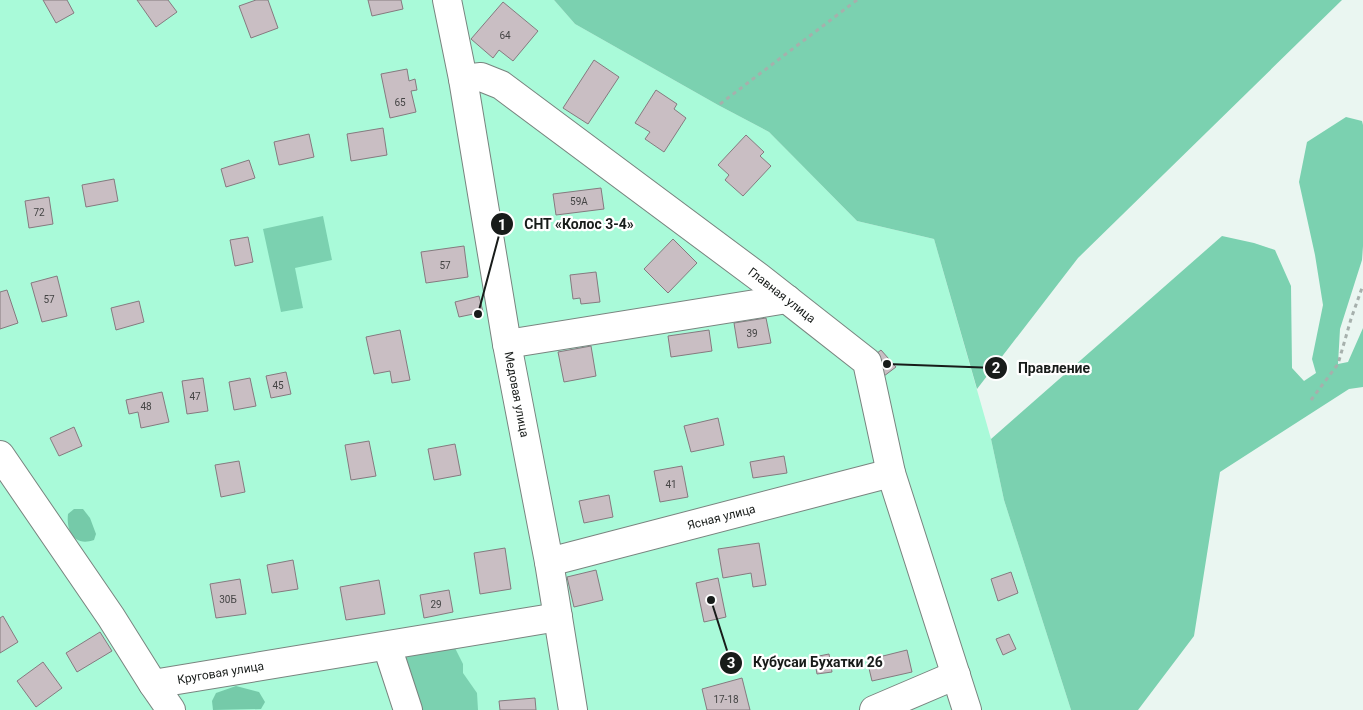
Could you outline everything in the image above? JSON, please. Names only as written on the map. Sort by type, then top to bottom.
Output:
[{"type":"street","points":[[447,0],[463,79]]},
{"type":"street","name":"Главная улица","points":[[463,79],[481,77],[500,85],[787,299],[867,362],[891,473],[967,710]]},
{"type":"street","name":"Медовая улица","points":[[463,79],[507,344],[549,562],[573,710]]},
{"type":"street","points":[[507,344],[787,299]]},
{"type":"street","points":[[0,455],[111,617],[171,710]]},
{"type":"street","name":"Ясная улица","points":[[549,562],[891,473]]},
{"type":"street","name":"Круговая улица","points":[[153,684],[558,617]]},
{"type":"street","points":[[387,646],[408,710]]},
{"type":"street","points":[[874,710],[956,675]]},
{"type":"path","points":[[720,104],[857,0]]},
{"type":"path","points":[[1311,400],[1338,364],[1363,286]]},
{"type":"shaded area","points":[[0,0],[554,0],[575,24],[769,132],[857,221],[934,239],[991,439],[1004,500],[1071,710],[0,710]]},
{"type":"shaded area","points":[[554,0],[1342,0],[1078,258],[977,389],[934,239],[857,221],[769,132],[575,24]]},
{"type":"shaded area","points":[[1346,117],[1362,121],[1363,125],[1363,246],[1362,260],[1340,329],[1338,364],[1348,362],[1363,328],[1363,387],[1349,389],[1220,472],[1194,636],[1138,710],[1071,710],[1004,500],[991,439],[1222,236],[1275,250],[1291,286],[1292,368],[1304,381],[1316,373],[1312,359],[1323,305],[1315,255],[1299,182],[1307,142]]},
{"type":"shaded area","points":[[323,216],[332,260],[295,268],[303,308],[281,312],[263,229]]},
{"type":"shaded area","points":[[74,509],[83,509],[90,518],[96,534],[94,540],[81,541],[76,539],[70,532],[68,514]]},
{"type":"shaded area","points":[[437,646],[455,648],[463,664],[463,673],[477,693],[478,710],[417,710],[400,661],[405,654]]},
{"type":"shaded area","points":[[236,686],[259,692],[265,702],[261,709],[213,710],[212,701],[216,693]]},
{"type":"building","points":[[43,0],[67,0],[74,13],[56,23]]},
{"type":"building","points":[[137,0],[168,0],[177,12],[156,27]]},
{"type":"building","points":[[256,0],[268,0],[278,28],[251,38],[239,6]]},
{"type":"building","points":[[368,0],[401,0],[403,9],[372,16]]},
{"type":"building","points":[[503,2],[538,31],[513,61],[499,50],[493,58],[471,39]]},
{"type":"building","points":[[594,60],[619,77],[588,124],[563,108]]},
{"type":"building","points":[[407,69],[409,81],[415,79],[417,90],[411,91],[416,112],[390,118],[381,74]]},
{"type":"building","points":[[656,90],[677,104],[674,109],[686,118],[664,152],[645,139],[650,132],[635,123]]},
{"type":"building","points":[[383,128],[387,155],[351,161],[347,134]]},
{"type":"building","points":[[309,134],[314,157],[279,165],[274,142]]},
{"type":"building","points":[[746,135],[764,152],[760,156],[771,166],[743,196],[725,180],[729,175],[718,165]]},
{"type":"building","points":[[249,160],[255,178],[226,187],[221,169]]},
{"type":"building","points":[[114,179],[118,201],[86,207],[82,185]]},
{"type":"building","points":[[601,188],[604,209],[556,215],[553,194]]},
{"type":"building","points":[[49,197],[53,224],[29,228],[25,201]]},
{"type":"building","points":[[248,237],[253,262],[235,266],[230,240]]},
{"type":"building","points":[[673,239],[697,263],[668,293],[644,269]]},
{"type":"building","points":[[464,246],[468,277],[426,283],[421,252]]},
{"type":"building","points":[[596,272],[600,302],[581,304],[580,298],[573,299],[570,275]]},
{"type":"building","points":[[57,276],[67,316],[42,322],[31,283]]},
{"type":"building","points":[[7,290],[18,323],[0,329],[0,292]]},
{"type":"building","points":[[479,296],[483,312],[459,317],[455,302]]},
{"type":"building","points":[[139,301],[144,322],[116,330],[111,308]]},
{"type":"building","points":[[766,318],[771,343],[738,348],[734,323]]},
{"type":"building","points":[[400,330],[410,380],[392,383],[390,371],[374,374],[366,337]]},
{"type":"building","points":[[709,330],[712,351],[671,357],[668,336]]},
{"type":"building","points":[[591,346],[596,376],[564,382],[558,352]]},
{"type":"building","points":[[881,350],[896,367],[884,376],[876,368],[883,362],[876,354]]},
{"type":"building","points":[[286,372],[291,394],[271,398],[266,376]]},
{"type":"building","points":[[203,378],[208,411],[187,414],[182,381]]},
{"type":"building","points":[[250,378],[256,406],[234,410],[229,382]]},
{"type":"building","points":[[162,392],[169,422],[141,428],[138,412],[129,414],[126,400]]},
{"type":"building","points":[[718,418],[724,445],[691,452],[684,426]]},
{"type":"building","points":[[74,427],[82,446],[59,456],[50,438]]},
{"type":"building","points":[[369,441],[376,476],[351,480],[345,445]]},
{"type":"building","points":[[455,444],[461,475],[434,480],[428,449]]},
{"type":"building","points":[[784,456],[787,473],[753,478],[750,462]]},
{"type":"building","points":[[239,461],[245,492],[221,497],[215,465]]},
{"type":"building","points":[[682,466],[688,497],[660,502],[654,471]]},
{"type":"building","points":[[609,495],[613,517],[584,523],[579,501]]},
{"type":"building","points":[[759,543],[766,585],[753,587],[751,573],[723,578],[718,549]]},
{"type":"building","points":[[505,548],[511,589],[480,594],[474,553]]},
{"type":"building","points":[[293,560],[298,589],[272,593],[267,565]]},
{"type":"building","points":[[596,570],[603,600],[574,607],[567,577]]},
{"type":"building","points":[[1011,572],[1018,593],[998,601],[991,579]]},
{"type":"building","points":[[718,578],[726,617],[704,622],[696,583]]},
{"type":"building","points":[[240,579],[246,614],[216,618],[210,584]]},
{"type":"building","points":[[379,580],[385,614],[346,620],[340,587]]},
{"type":"building","points":[[449,590],[453,612],[424,618],[420,595]]},
{"type":"building","points":[[3,616],[18,642],[0,653],[0,618]]},
{"type":"building","points":[[100,632],[112,651],[77,672],[66,653]]},
{"type":"building","points":[[1009,634],[1016,649],[1003,655],[996,639]]},
{"type":"building","points":[[907,650],[912,672],[872,681],[867,660]]},
{"type":"building","points":[[829,654],[832,672],[817,674],[814,657]]},
{"type":"building","points":[[43,662],[62,688],[36,707],[17,681]]},
{"type":"building","points":[[742,678],[750,710],[707,710],[702,689]]},
{"type":"building","points":[[535,698],[536,710],[500,710],[499,701]]},
{"type":"place","name":"СНТ «Колос 3-4»","points":[[478,314]]},
{"type":"place","name":"Правление","points":[[887,364]]},
{"type":"place","name":"Кубусаи Бухатки 26","points":[[711,600]]}]
